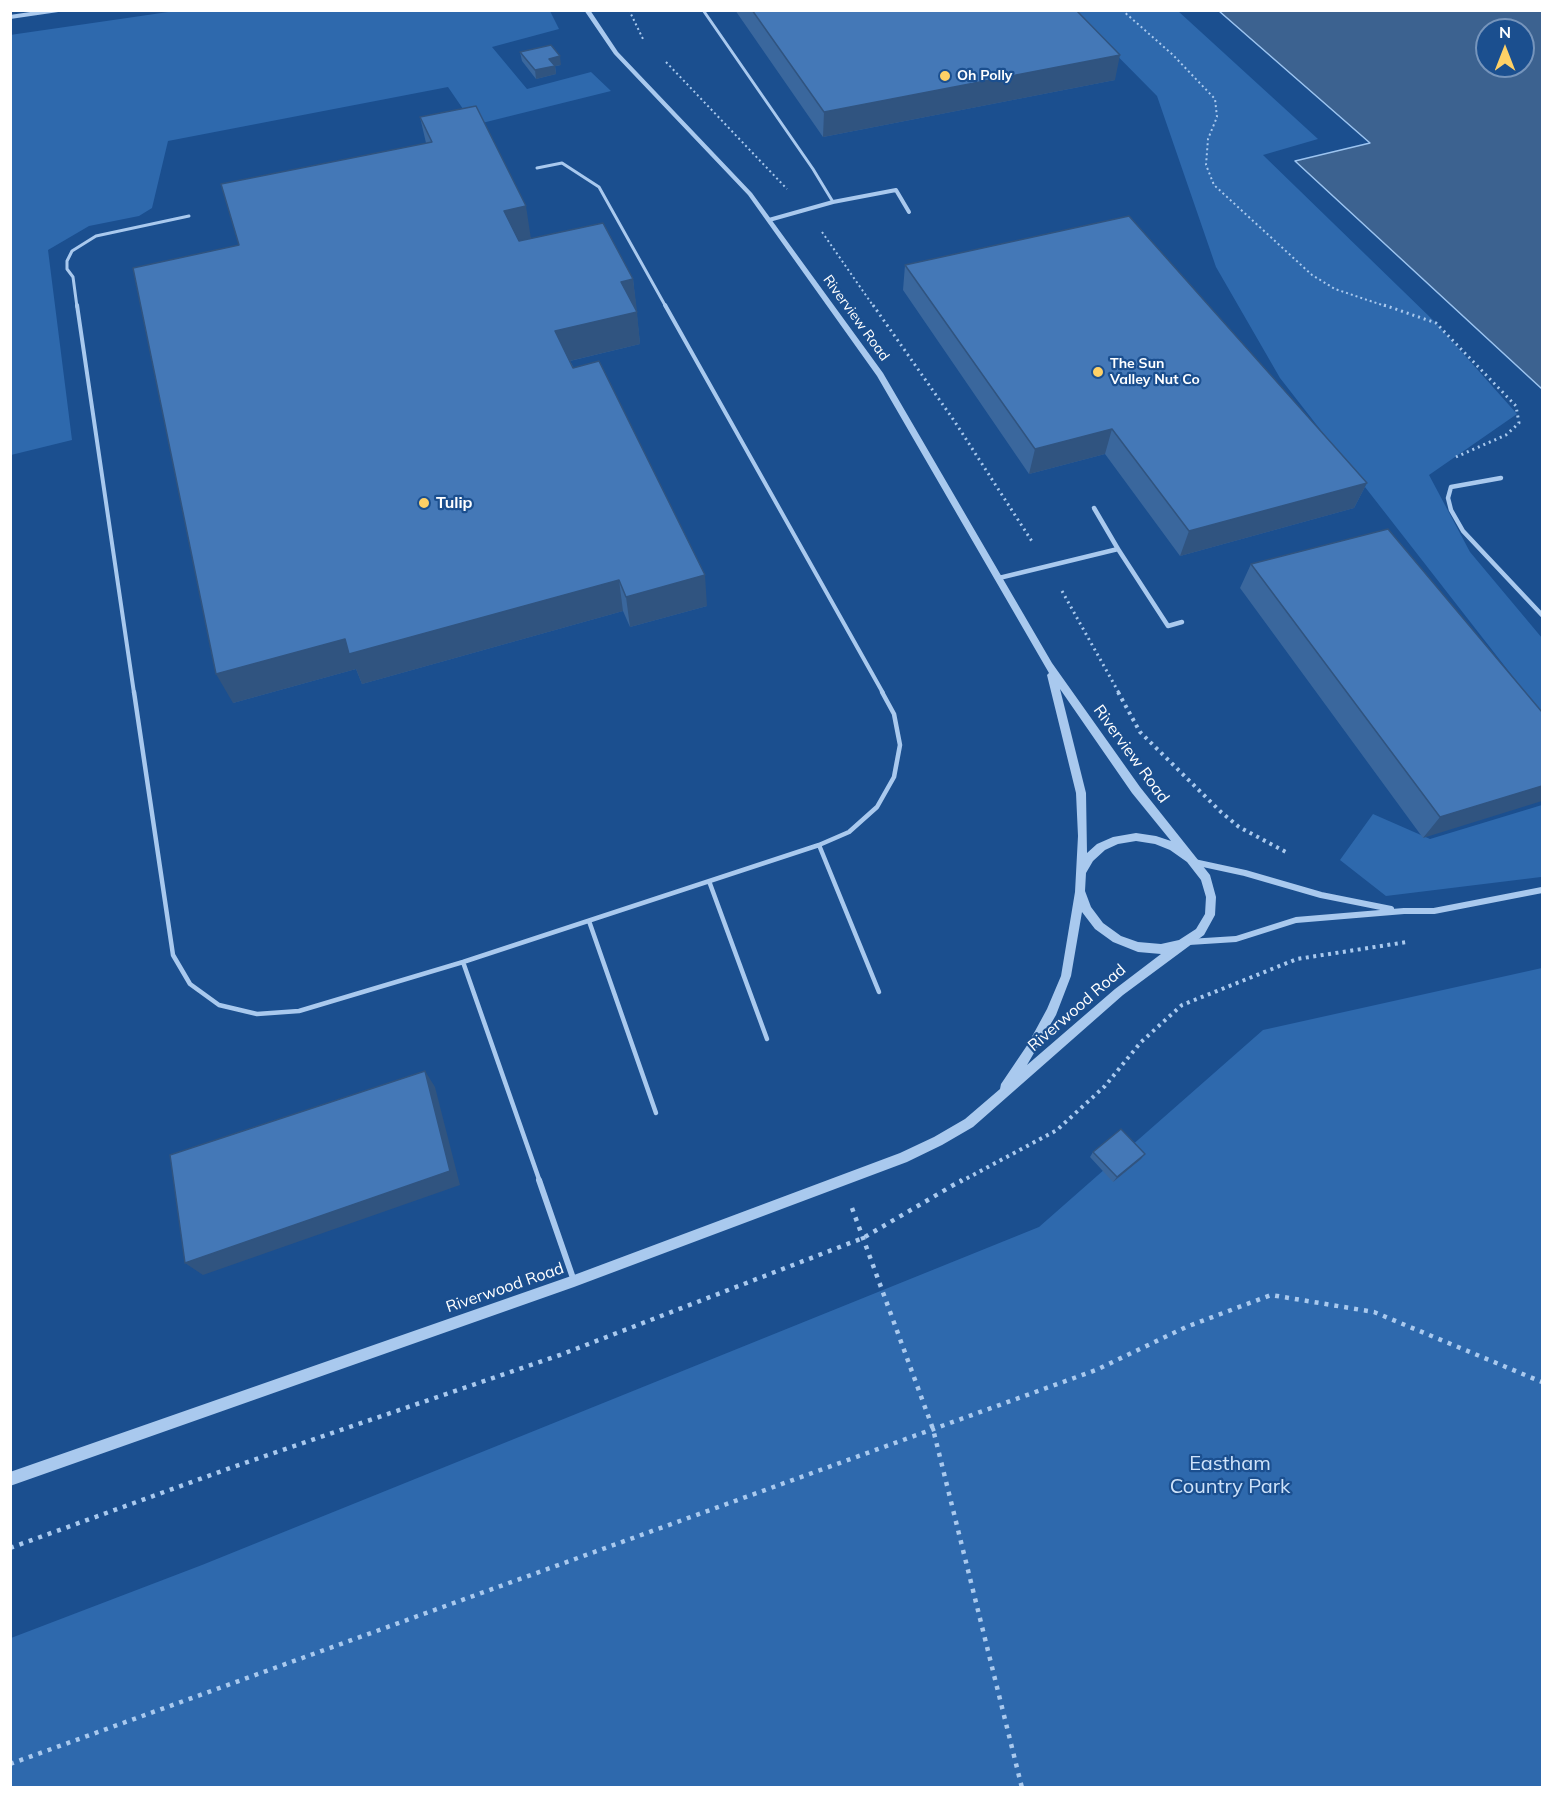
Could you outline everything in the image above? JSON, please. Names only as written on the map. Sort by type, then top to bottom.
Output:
[{"type":"street","points":[[10,17],[58,10]]},
{"type":"street","name":"Riverview Road","points":[[587,10],[594,15],[616,54],[750,194],[880,375],[1049,666],[1136,790],[1192,860]]},
{"type":"street","points":[[768,220],[833,202],[896,190],[909,212]]},
{"type":"street","points":[[1501,478],[1452,488],[1448,498],[1451,510],[1463,531],[1542,615]]},
{"type":"street","points":[[1094,508],[1168,626],[1182,622]]},
{"type":"street","points":[[999,578],[1118,549]]},
{"type":"street","name":"Riverview Road","points":[[1049,666],[1081,793],[1083,836],[1081,873]]},
{"type":"street","points":[[1183,943],[1200,932],[1210,915],[1211,897],[1206,878],[1192,860],[1174,847],[1156,840],[1136,837],[1117,840],[1101,847],[1089,858],[1081,873],[1080,891],[1086,909],[1092,918],[1117,939],[1138,947],[1161,949],[1183,943],[1236,939],[1280,923],[1315,917],[1434,911],[1542,890]]},
{"type":"street","points":[[1192,860],[1321,895],[1404,911]]},
{"type":"street","name":"Riverwood Road","points":[[997,1101],[1032,1048],[1052,1011],[1065,976],[1080,891]]},
{"type":"street","name":"Riverwood Road","points":[[10,1479],[574,1281],[842,1181],[938,1141],[969,1123],[997,1101],[1119,992],[1183,943]]},
{"type":"lane","points":[[703,10],[833,202]]},
{"type":"lane","points":[[189,216],[96,236],[72,251],[67,261],[67,270],[73,277],[173,955],[190,984],[219,1005],[257,1014],[299,1011],[463,962],[819,846],[849,832],[877,807],[894,777],[900,746],[894,714],[599,187],[562,163],[537,168]]},
{"type":"lane","points":[[819,846],[879,992]]},
{"type":"lane","points":[[709,881],[767,1039]]},
{"type":"lane","points":[[589,921],[656,1113]]},
{"type":"lane","points":[[463,962],[574,1281]]},
{"type":"path","points":[[629,10],[641,37],[650,45]]},
{"type":"path","points":[[1122,10],[1173,55],[1215,99],[1216,117],[1208,139],[1206,165],[1214,185],[1311,275],[1335,289],[1436,323],[1516,406],[1519,423],[1506,435],[1449,460],[1449,469],[1462,485]]},
{"type":"path","points":[[666,62],[787,189]]},
{"type":"path","points":[[822,232],[955,422],[1022,526]]},
{"type":"path","points":[[1071,607],[1140,732],[1239,827],[1286,852]]},
{"type":"path","points":[[10,1548],[233,1467],[560,1355],[863,1238],[1057,1130],[1105,1086],[1141,1042],[1182,1005],[1297,959],[1408,941]]},
{"type":"path","points":[[842,1181],[933,1429],[1022,1788]]},
{"type":"path","points":[[10,1764],[1096,1370],[1186,1327],[1271,1295],[1374,1312],[1542,1382]]},
{"type":"green space","points":[[182,10],[550,11],[559,29],[492,47],[527,89],[591,72],[611,91],[474,125],[448,87],[168,141],[152,208],[139,216],[89,226],[48,250],[72,440],[11,455],[10,35]]},
{"type":"green space","points":[[1073,11],[1178,11],[1318,139],[1263,155],[1436,323],[1517,414],[1429,475],[1470,552],[1542,638],[1542,714],[1280,378],[1216,267],[1157,96]]},
{"type":"green space","points":[[1542,805],[1541,877],[1386,896],[1340,860],[1373,814],[1430,839]]},
{"type":"green space","name":"Eastham Country Park","points":[[1542,968],[1542,1787],[11,1788],[11,1638],[202,1565],[1039,1227],[1263,1030]]},
{"type":"shaded area","points":[[1219,11],[1542,11],[1542,389],[1295,161],[1370,143]]},
{"type":"building","name":"Oh Polly","points":[[752,10],[1076,10],[1120,55],[824,112]]},
{"type":"building","points":[[551,45],[560,56],[549,59],[555,66],[535,70],[520,52]]},
{"type":"building","name":"Tulip","points":[[476,106],[526,206],[504,211],[519,241],[603,223],[633,279],[621,282],[637,312],[555,331],[573,368],[599,361],[705,575],[626,597],[619,580],[349,654],[345,639],[216,674],[133,268],[239,245],[221,184],[432,142],[420,117]]},
{"type":"building","name":"The Sun Valley Nut Co","points":[[1129,216],[1367,483],[1189,531],[1112,429],[1035,449],[905,265]]},
{"type":"building","points":[[1388,529],[1542,712],[1542,786],[1440,817],[1251,564]]},
{"type":"building","points":[[425,1071],[450,1171],[185,1263],[170,1155]]},
{"type":"building","points":[[1121,1129],[1145,1154],[1117,1177],[1093,1152]]},
{"type":"place","name":"Oh Polly","points":[[945,76]]},
{"type":"place","name":"The Sun Valley Nut Co","points":[[1098,372]]},
{"type":"place","name":"Tulip","points":[[424,503]]}]
